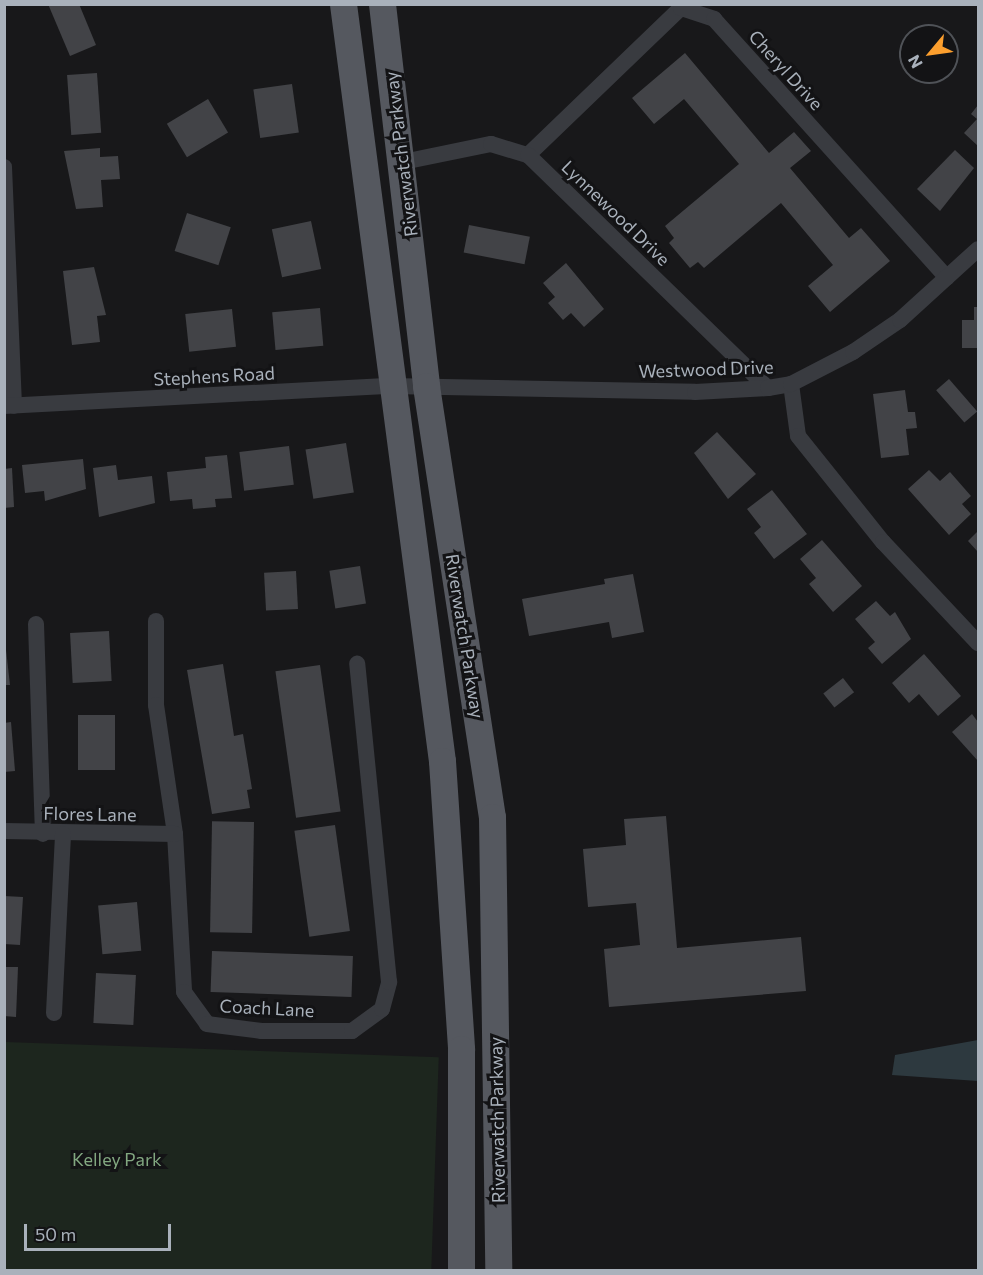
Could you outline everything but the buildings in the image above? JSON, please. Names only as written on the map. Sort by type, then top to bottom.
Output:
[{"type":"main road","name":"Riverwatch Parkway","points":[[343,4],[390,386],[442,761],[460,1049],[461,1270]]},
{"type":"main road","name":"Riverwatch Parkway","points":[[382,4],[403,162],[426,386],[492,817],[498,1270]]},
{"type":"street","name":"Cheryl Drive","points":[[528,155],[681,8],[714,19],[947,278]]},
{"type":"street","name":"Lynnewood Drive","points":[[403,162],[490,144],[528,155],[768,388]]},
{"type":"street","points":[[4,166],[9,406]]},
{"type":"street","name":"Westwood Drive","points":[[426,386],[694,392],[768,388],[791,384],[853,352],[947,278],[978,249]]},
{"type":"street","points":[[791,384],[798,436],[883,542],[978,644]]},
{"type":"street","name":"Stephens Road","points":[[9,406],[426,386]]},
{"type":"street","name":"Coach Lane","points":[[156,621],[156,705],[176,834],[184,992],[207,1024],[262,1031],[352,1031],[382,1009],[389,982],[357,664]]},
{"type":"street","points":[[36,624],[43,834]]},
{"type":"street","name":"Flores Lane","points":[[4,831],[43,834],[176,834]]},
{"type":"street","points":[[54,1013],[63,834]]},
{"type":"green space","name":"Kelley Park","points":[[5,1042],[439,1057],[431,1270],[4,1270]]},
{"type":"shaded area","points":[[978,1040],[978,1081],[892,1075],[895,1055]]}]
